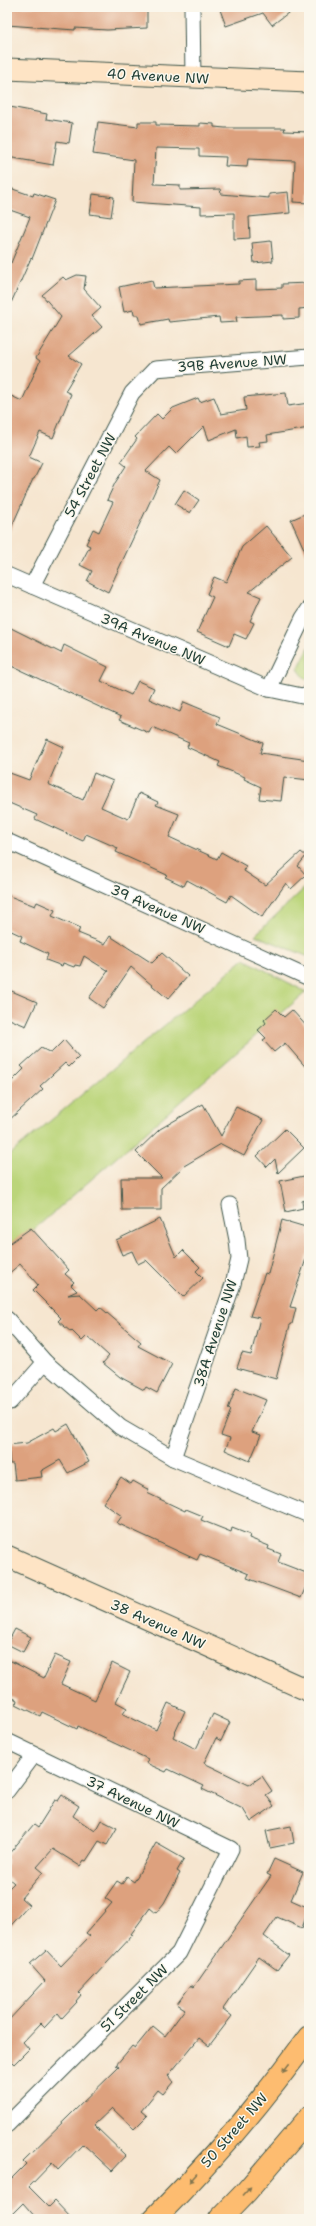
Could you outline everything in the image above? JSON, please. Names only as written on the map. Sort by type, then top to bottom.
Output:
[{"type":"main road","name":"50 Street NW","points":[[154,2219],[226,2142],[286,2069],[309,2037]]},
{"type":"main road","points":[[220,2219],[246,2192],[309,2118]]},
{"type":"street","points":[[192,7],[193,78]]},
{"type":"street","name":"40 Avenue NW","points":[[7,69],[309,82]]},
{"type":"street","name":"39B Avenue NW","points":[[155,369],[309,357]]},
{"type":"street","name":"54 Street NW","points":[[32,586],[132,393],[155,369]]},
{"type":"street","name":"39A Avenue NW","points":[[7,575],[269,689],[306,695]]},
{"type":"street","points":[[269,689],[303,618],[309,610]]},
{"type":"street","name":"39 Avenue NW","points":[[7,841],[309,978]]},
{"type":"street","name":"38A Avenue NW","points":[[173,1458],[233,1284],[238,1259],[237,1240],[230,1205]]},
{"type":"street","points":[[7,1319],[45,1362],[120,1427],[173,1458],[309,1515]]},
{"type":"street","points":[[10,1402],[45,1362]]},
{"type":"street","name":"38 Avenue NW","points":[[7,1556],[309,1691]]},
{"type":"street","name":"37 Avenue NW","points":[[7,1740],[34,1755],[231,1849]]},
{"type":"street","points":[[7,1791],[34,1755]]},
{"type":"street","name":"51 Street NW","points":[[7,2126],[180,1953],[231,1849]]},
{"type":"green space","points":[[309,647],[309,677],[306,680],[298,669]]},
{"type":"green space","points":[[309,884],[309,957],[255,935]]},
{"type":"green space","points":[[244,959],[306,992],[7,1253],[7,1157]]},
{"type":"building","points":[[7,7],[143,7],[143,9],[147,9],[147,28],[107,30],[75,28],[75,30],[7,25]]},
{"type":"building","points":[[219,7],[296,7],[272,25],[263,13],[226,26]]},
{"type":"building","points":[[10,107],[47,114],[46,119],[72,123],[69,143],[57,141],[53,165],[7,157],[7,125]]},
{"type":"building","points":[[98,122],[138,127],[138,122],[156,122],[156,125],[200,126],[200,123],[214,124],[214,127],[225,128],[285,128],[284,131],[309,132],[309,203],[293,202],[295,161],[248,159],[247,167],[225,166],[226,157],[199,156],[199,149],[156,148],[154,184],[180,185],[180,190],[220,189],[221,194],[269,198],[269,194],[288,192],[290,213],[249,217],[250,238],[234,239],[234,213],[201,214],[201,207],[132,202],[134,160],[93,154]]},
{"type":"building","points":[[7,187],[33,196],[34,193],[55,200],[32,259],[31,258],[7,312],[7,261],[11,263],[30,217],[7,209]]},
{"type":"building","points":[[93,194],[114,197],[111,217],[90,214]]},
{"type":"building","points":[[271,241],[273,261],[254,263],[252,243]]},
{"type":"building","points":[[77,275],[86,276],[84,289],[101,308],[92,316],[102,327],[69,356],[81,364],[65,391],[71,394],[53,438],[40,432],[29,457],[42,463],[33,479],[7,537],[7,394],[22,401],[40,361],[36,358],[61,317],[42,295],[63,277],[66,280]]},
{"type":"building","points":[[152,280],[154,288],[239,284],[239,281],[256,280],[256,289],[282,288],[282,284],[309,283],[309,308],[299,309],[299,318],[283,319],[283,315],[236,317],[237,322],[220,323],[219,317],[169,322],[168,319],[141,324],[139,315],[134,315],[133,310],[124,312],[119,287]]},
{"type":"building","points":[[286,393],[288,406],[309,403],[309,428],[267,435],[268,441],[259,442],[260,446],[247,447],[246,436],[237,438],[236,429],[209,440],[204,426],[176,454],[169,447],[146,471],[160,480],[108,592],[87,581],[92,571],[80,565],[90,546],[86,544],[93,529],[99,532],[113,502],[107,500],[115,483],[126,466],[121,462],[137,439],[135,437],[157,414],[162,419],[173,408],[198,398],[200,402],[214,397],[221,414],[246,410],[244,397]]},
{"type":"building","points":[[184,490],[199,500],[190,513],[175,504]]},
{"type":"building","points":[[309,512],[309,560],[291,520]]},
{"type":"building","points":[[266,526],[292,557],[249,592],[261,597],[250,621],[254,623],[246,639],[234,634],[229,646],[197,632],[213,597],[207,594],[214,577],[226,582],[242,547]]},
{"type":"building","points":[[7,626],[61,653],[64,645],[108,667],[101,681],[131,695],[138,681],[154,688],[149,699],[180,712],[184,702],[220,717],[217,724],[263,743],[260,753],[309,760],[309,780],[284,777],[281,801],[259,799],[261,787],[244,779],[245,777],[218,766],[220,762],[187,747],[189,743],[152,727],[149,733],[119,720],[121,717],[7,664]]},
{"type":"building","points":[[47,739],[64,747],[48,784],[83,800],[94,773],[113,781],[101,807],[128,819],[139,793],[158,802],[156,805],[179,814],[169,837],[217,859],[221,852],[246,866],[244,871],[265,885],[301,852],[306,856],[298,866],[306,875],[291,889],[286,883],[262,917],[231,895],[227,902],[187,880],[184,886],[165,877],[167,875],[116,852],[118,848],[86,834],[83,841],[35,819],[37,815],[7,802],[7,772],[29,780]]},
{"type":"building","points":[[7,895],[35,906],[37,902],[55,910],[52,916],[80,928],[78,933],[105,944],[110,936],[152,963],[162,953],[188,976],[168,999],[131,967],[103,1008],[89,998],[108,971],[84,956],[80,966],[75,965],[74,967],[63,963],[62,966],[46,960],[48,954],[20,941],[22,936],[7,929]]},
{"type":"building","points":[[7,989],[37,1002],[26,1026],[7,1018]]},
{"type":"building","points":[[276,1009],[284,1017],[292,1010],[309,1029],[309,1071],[285,1043],[274,1052],[263,1040],[266,1038],[258,1030],[266,1023],[264,1020]]},
{"type":"building","points":[[64,1040],[79,1057],[69,1067],[65,1063],[40,1086],[43,1089],[7,1122],[7,1086],[24,1069],[21,1066],[41,1048],[51,1053]]},
{"type":"building","points":[[203,1104],[221,1136],[236,1107],[263,1120],[244,1156],[221,1144],[184,1166],[161,1188],[161,1210],[122,1210],[121,1178],[162,1178],[136,1152],[160,1129]]},
{"type":"building","points":[[285,1129],[304,1148],[278,1173],[275,1159],[267,1167],[257,1156]]},
{"type":"building","points":[[309,1175],[309,1199],[302,1201],[303,1208],[286,1212],[280,1181]]},
{"type":"building","points":[[160,1219],[176,1257],[183,1250],[200,1267],[196,1271],[203,1278],[183,1297],[146,1260],[138,1264],[132,1251],[122,1255],[116,1240]]},
{"type":"building","points":[[282,1220],[309,1228],[309,1250],[290,1307],[296,1308],[276,1379],[237,1368],[242,1353],[251,1355],[260,1318],[250,1316],[265,1273],[268,1274]]},
{"type":"building","points":[[31,1228],[69,1270],[65,1274],[74,1282],[71,1285],[77,1291],[68,1295],[80,1294],[97,1310],[100,1307],[141,1342],[138,1346],[172,1364],[157,1393],[146,1387],[144,1390],[120,1377],[103,1363],[109,1356],[87,1336],[82,1341],[72,1331],[71,1332],[58,1321],[61,1318],[33,1290],[38,1285],[20,1264],[7,1275],[7,1245]]},
{"type":"building","points":[[236,1388],[266,1400],[252,1432],[261,1435],[250,1461],[225,1450],[230,1438],[221,1435],[231,1410],[228,1409]]},
{"type":"building","points":[[68,1424],[89,1462],[68,1473],[60,1460],[41,1471],[42,1477],[15,1480],[13,1464],[10,1464],[8,1445],[27,1443],[54,1428],[56,1431]]},
{"type":"building","points":[[121,1477],[131,1484],[133,1481],[149,1490],[147,1493],[185,1511],[186,1509],[203,1516],[201,1520],[231,1532],[232,1528],[250,1535],[249,1538],[269,1546],[268,1549],[281,1554],[278,1562],[309,1574],[309,1579],[301,1598],[247,1578],[249,1574],[200,1554],[197,1560],[117,1523],[122,1516],[103,1503]]},
{"type":"building","points":[[15,1629],[31,1637],[23,1652],[7,1644]]},
{"type":"building","points":[[55,1655],[71,1662],[61,1684],[95,1700],[112,1663],[130,1672],[116,1702],[127,1708],[123,1714],[156,1730],[168,1703],[185,1711],[173,1737],[196,1749],[213,1714],[230,1722],[221,1741],[216,1738],[204,1763],[249,1785],[262,1776],[272,1791],[266,1795],[274,1806],[251,1822],[243,1809],[202,1789],[204,1786],[168,1769],[166,1772],[146,1763],[148,1759],[78,1726],[77,1729],[42,1712],[40,1716],[16,1704],[17,1700],[7,1695],[7,1659],[44,1678]]},
{"type":"building","points":[[62,1795],[79,1806],[73,1816],[95,1831],[101,1820],[117,1828],[107,1845],[99,1841],[86,1861],[84,1860],[80,1866],[53,1849],[37,1867],[43,1872],[21,1898],[29,1905],[7,1930],[7,1885],[9,1888],[14,1883],[7,1877],[7,1856],[34,1824],[38,1827],[55,1800],[58,1801]]},
{"type":"building","points":[[291,1826],[294,1843],[270,1848],[266,1831]]},
{"type":"building","points":[[156,1843],[184,1859],[177,1871],[180,1873],[164,1903],[156,1913],[150,1908],[131,1934],[133,1935],[79,1993],[81,1995],[76,2001],[77,2002],[62,2018],[58,2013],[45,2027],[41,2023],[23,2042],[29,2049],[14,2064],[7,2057],[7,2022],[45,1981],[30,1964],[46,1950],[61,1966],[90,1936],[86,1933],[112,1903],[105,1898],[117,1881],[122,1884],[127,1877],[134,1882]]},
{"type":"building","points":[[274,1859],[303,1872],[291,1900],[309,1908],[302,1928],[277,1917],[264,1936],[289,1955],[277,1970],[259,1957],[223,2009],[232,2016],[209,2046],[199,2038],[168,2076],[173,2082],[163,2094],[158,2090],[141,2111],[147,2116],[134,2129],[112,2108],[94,2125],[126,2156],[112,2171],[83,2144],[58,2170],[52,2163],[29,2187],[49,2207],[55,2201],[72,2219],[37,2219],[23,2203],[7,2219],[7,2183],[26,2164],[23,2161],[119,2067],[116,2065],[132,2046],[135,2048],[153,2026],[165,2036],[185,2009],[177,2004],[191,1985],[194,1987],[271,1876],[267,1874]]}]
